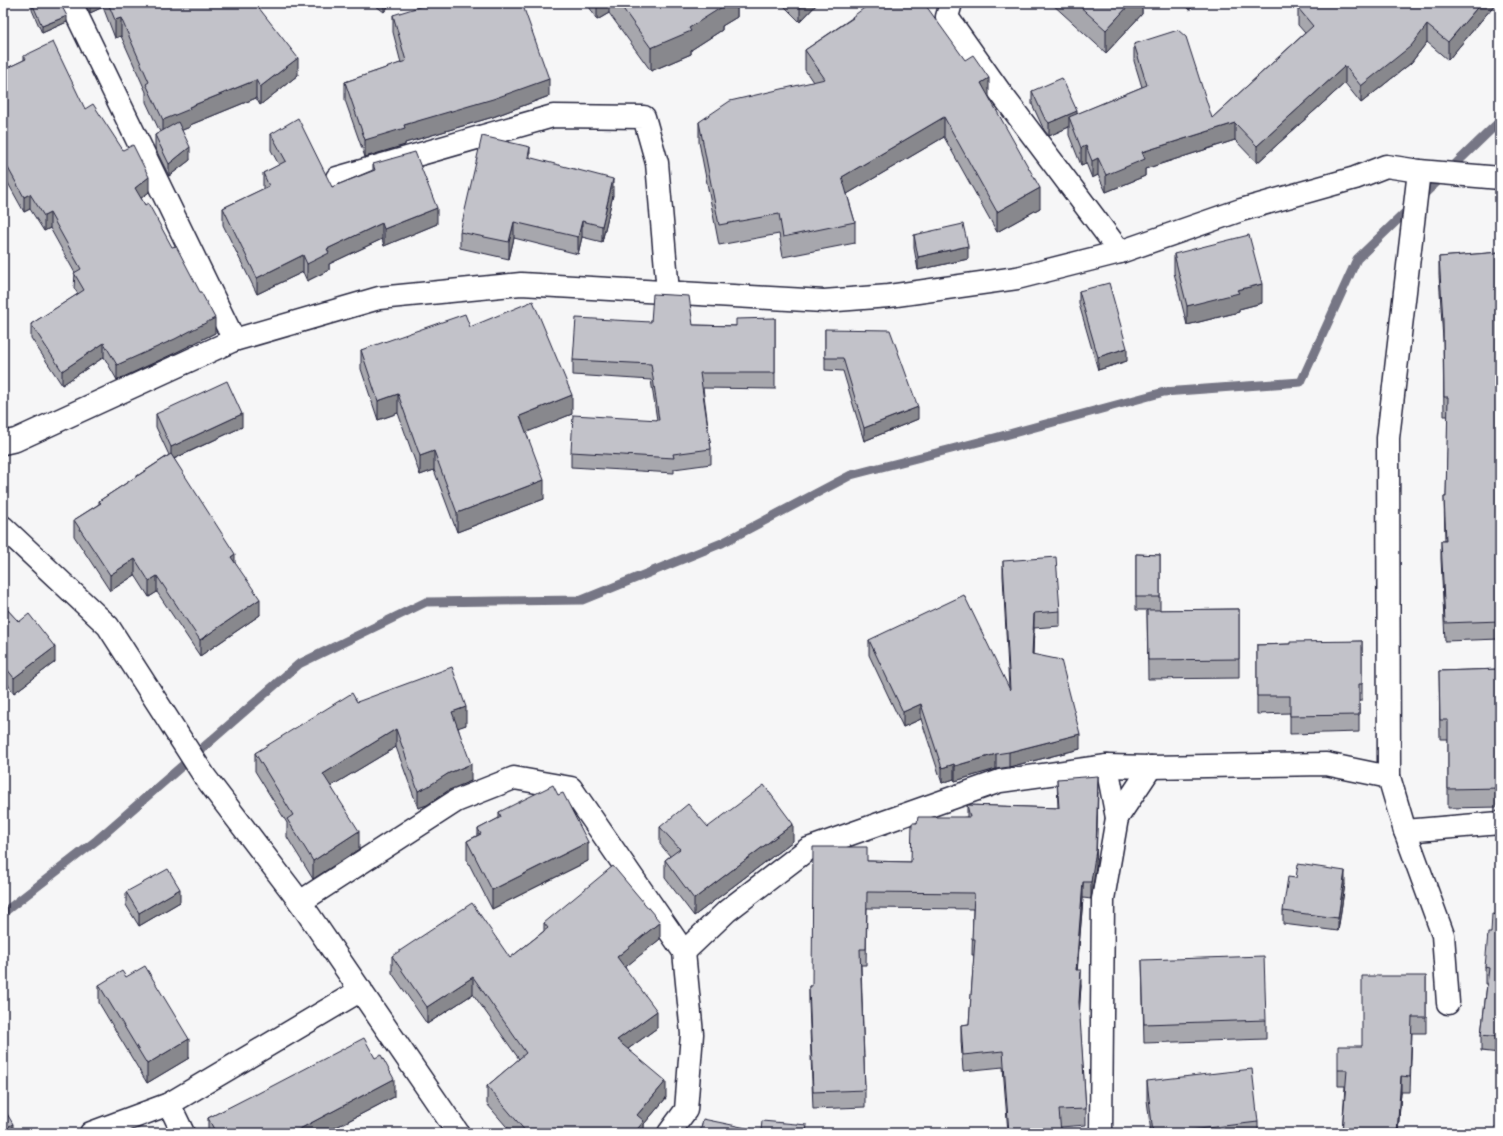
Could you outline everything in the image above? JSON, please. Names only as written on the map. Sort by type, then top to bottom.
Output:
[{"type":"street","points":[[71,3],[234,340]]},
{"type":"street","points":[[951,3],[947,17],[1000,92],[1120,252]]},
{"type":"street","points":[[337,178],[553,116],[644,117],[657,163],[668,292]]},
{"type":"street","points":[[3,443],[16,440],[234,340],[379,298],[522,284],[824,301],[889,296],[1017,278],[1120,252],[1241,210],[1355,178],[1386,166],[1419,171],[1500,178]]},
{"type":"street","points":[[1419,171],[1388,438],[1389,777],[1405,831],[1443,935],[1448,1003]]},
{"type":"street","points":[[3,527],[108,626],[205,777],[300,902],[458,1133]]},
{"type":"street","points":[[684,952],[727,911],[808,849],[1000,781],[1107,766],[1151,767],[1326,764],[1389,777]]},
{"type":"street","points":[[1101,1133],[1103,898],[1117,818],[1107,766]]},
{"type":"street","points":[[1117,818],[1151,767]]},
{"type":"street","points":[[300,902],[456,801],[514,778],[571,788],[684,952],[692,1034],[686,1110],[669,1133]]},
{"type":"street","points":[[1405,831],[1500,823]]},
{"type":"street","points":[[91,1133],[169,1104],[361,990]]},
{"type":"street","points":[[169,1104],[183,1133]]},
{"type":"building","points":[[32,3],[60,3],[67,16],[42,26]]},
{"type":"building","points":[[108,3],[255,3],[298,58],[260,87],[256,80],[189,107],[190,109],[163,120],[146,84],[149,82],[121,18],[115,20]]},
{"type":"building","points":[[432,3],[522,3],[549,79],[493,99],[404,125],[405,128],[365,140],[345,82],[406,61],[393,15]]},
{"type":"building","points":[[619,3],[722,3],[720,4],[722,7],[689,28],[691,31],[651,48]]},
{"type":"building","points":[[871,3],[924,3],[965,60],[973,55],[989,78],[981,83],[1040,188],[997,212],[944,117],[842,177],[855,222],[783,237],[779,214],[719,225],[699,122],[730,101],[825,79],[805,50],[853,18],[852,17]]},
{"type":"building","points":[[1076,3],[1131,3],[1106,30]]},
{"type":"building","points":[[1304,3],[1481,3],[1448,42],[1427,25],[1411,46],[1361,86],[1345,66],[1257,146],[1235,123],[1142,152],[1145,159],[1106,175],[1098,158],[1092,161],[1086,146],[1081,148],[1069,117],[1147,85],[1134,44],[1178,30],[1186,37],[1212,118],[1313,26],[1298,8]]},
{"type":"building","points":[[53,42],[85,109],[93,104],[123,150],[133,145],[149,177],[135,188],[145,205],[148,203],[172,247],[176,246],[215,318],[175,339],[117,365],[104,343],[62,371],[31,324],[84,290],[74,273],[81,269],[50,213],[44,216],[30,194],[24,197],[3,159],[3,70],[26,59],[24,56]]},
{"type":"building","points":[[1062,78],[1077,111],[1049,123],[1044,117],[1032,91]]},
{"type":"building","points":[[298,118],[332,187],[375,170],[373,164],[415,152],[437,208],[384,229],[382,223],[327,249],[329,253],[307,264],[303,255],[257,278],[223,208],[269,186],[263,173],[286,161],[271,134]]},
{"type":"building","points":[[178,122],[190,147],[169,164],[155,135]]},
{"type":"building","points":[[482,136],[530,147],[528,157],[613,179],[602,226],[582,221],[578,237],[514,222],[509,242],[460,232]]},
{"type":"building","points":[[963,224],[968,246],[918,257],[914,235]]},
{"type":"building","points":[[1249,235],[1262,284],[1237,290],[1239,293],[1187,306],[1174,254]]},
{"type":"building","points":[[1500,252],[1500,621],[1445,623],[1441,541],[1446,541],[1444,497],[1446,497],[1448,397],[1444,397],[1443,321],[1439,257]]},
{"type":"building","points":[[1109,283],[1127,348],[1098,357],[1079,291]]},
{"type":"building","points":[[653,294],[689,296],[693,325],[736,326],[736,319],[775,318],[775,373],[700,373],[711,449],[673,454],[674,458],[571,452],[573,415],[659,420],[651,364],[573,360],[576,318],[651,322]]},
{"type":"building","points":[[533,301],[572,395],[520,416],[544,480],[457,513],[434,451],[420,456],[398,394],[378,401],[361,350],[465,314],[470,327]]},
{"type":"building","points":[[825,329],[890,330],[918,407],[864,428],[843,358],[825,358]]},
{"type":"building","points":[[227,381],[242,414],[171,447],[156,414]]},
{"type":"building","points":[[171,454],[235,554],[231,557],[260,599],[200,640],[157,576],[149,581],[135,559],[110,575],[74,520],[101,503],[99,501]]},
{"type":"building","points":[[1136,554],[1160,555],[1160,597],[1136,597]]},
{"type":"building","points":[[1056,557],[1060,611],[1034,613],[1032,654],[1061,660],[1080,734],[942,768],[921,704],[903,712],[869,640],[964,595],[1010,690],[1003,561]]},
{"type":"building","points":[[3,605],[19,622],[29,614],[55,647],[14,678],[3,664]]},
{"type":"building","points":[[1239,609],[1239,659],[1148,660],[1147,610]]},
{"type":"building","points":[[1362,641],[1362,684],[1359,684],[1359,715],[1290,716],[1290,696],[1257,696],[1257,645],[1290,644],[1290,642]]},
{"type":"building","points":[[452,667],[466,707],[452,712],[471,764],[449,773],[418,791],[396,729],[323,774],[359,831],[313,861],[287,819],[293,815],[255,753],[352,693],[357,702]]},
{"type":"building","points":[[1500,669],[1500,788],[1448,789],[1448,720],[1440,720],[1439,671]]},
{"type":"building","points":[[1098,776],[1096,850],[1091,882],[1083,882],[1076,970],[1081,970],[1079,1002],[1086,1109],[1059,1110],[1061,1133],[1009,1133],[1003,1051],[963,1055],[961,1025],[969,1024],[975,939],[972,939],[974,893],[867,892],[866,949],[860,949],[865,1090],[813,1092],[809,986],[812,986],[813,847],[867,847],[867,861],[911,862],[912,823],[917,823],[918,817],[970,817],[967,805],[1059,808],[1057,779]]},
{"type":"building","points":[[553,785],[558,795],[563,793],[588,842],[492,890],[467,841],[481,834],[478,829],[501,817],[499,812]]},
{"type":"building","points":[[764,785],[793,824],[694,899],[665,860],[680,849],[660,827],[688,804],[708,827]]},
{"type":"building","points":[[1298,864],[1345,871],[1338,918],[1283,911],[1288,877],[1296,878]]},
{"type":"building","points":[[613,866],[660,922],[617,957],[657,1011],[617,1040],[666,1081],[637,1115],[644,1121],[634,1133],[527,1133],[487,1086],[526,1053],[473,977],[427,1007],[392,956],[472,903],[510,958],[548,928],[544,923]]},
{"type":"building","points":[[168,869],[180,889],[139,913],[126,892]]},
{"type":"building","points":[[1492,914],[1500,915],[1500,1037],[1481,1035],[1489,968],[1485,967],[1488,933],[1491,933]]},
{"type":"building","points":[[1264,956],[1266,1020],[1144,1024],[1142,960]]},
{"type":"building","points":[[145,966],[189,1039],[147,1064],[99,985],[122,971],[126,977]]},
{"type":"building","points":[[1362,976],[1426,976],[1426,1017],[1412,1017],[1410,1077],[1401,1076],[1397,1133],[1342,1133],[1347,1070],[1338,1070],[1338,1046],[1362,1046]]},
{"type":"building","points":[[364,1038],[375,1058],[381,1055],[394,1079],[292,1133],[216,1133],[208,1118]]},
{"type":"building","points":[[1252,1069],[1258,1122],[1153,1133],[1147,1081]]},
{"type":"building","points":[[3,1107],[13,1124],[3,1129]]},
{"type":"building","points":[[703,1119],[761,1131],[762,1121],[807,1125],[806,1133],[700,1133]]},
{"type":"waterway","points":[[3,913],[97,840],[299,664],[426,602],[582,600],[722,543],[851,475],[1164,392],[1301,382],[1357,259],[1500,121]]}]
